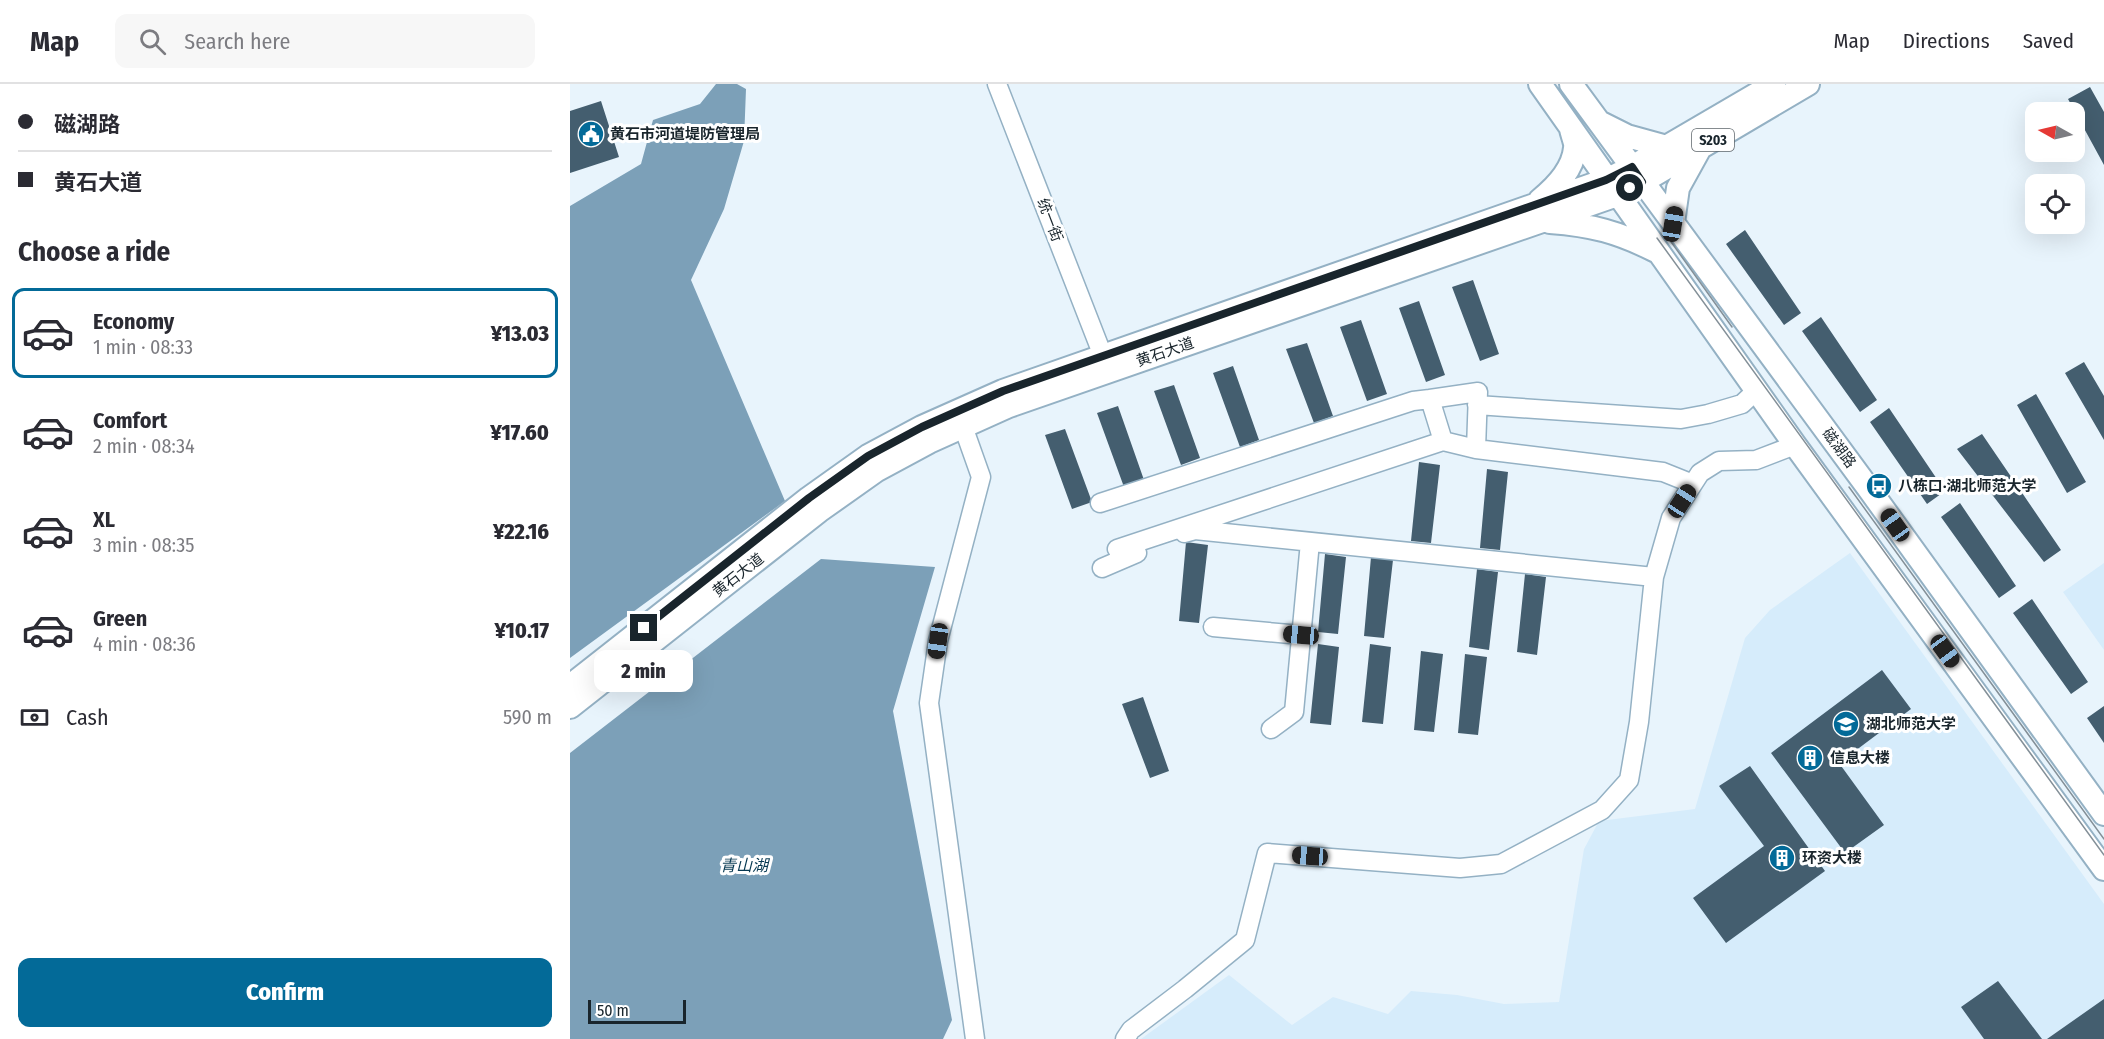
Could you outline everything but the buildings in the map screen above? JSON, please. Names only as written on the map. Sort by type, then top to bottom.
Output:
[{"type":"main road","points":[[1540,84],[1796,446],[2104,869]]},
{"type":"main road","name":"磁湖路","points":[[1570,84],[1869,489],[2104,814]]},
{"type":"main road","name":"黄石大道","points":[[1637,175],[1667,147],[1774,84]]},
{"type":"main road","name":"黄石大道","points":[[570,707],[819,511],[877,470],[929,442],[1003,391],[1612,187],[1700,148],[1808,84]]},
{"type":"main road","points":[[1599,122],[1627,136],[1667,147]]},
{"type":"main road","points":[[1570,128],[1576,147],[1569,167],[1537,213],[1627,237],[1658,251]]},
{"type":"main road","points":[[1673,224],[1678,188],[1700,148]]},
{"type":"main road","name":"黄石大道","points":[[570,686],[809,498],[868,456],[922,427],[1009,406],[1537,213]]},
{"type":"street","name":"统一街","points":[[997,84],[1103,356]]},
{"type":"street","points":[[1478,405],[1681,419],[1742,404],[1757,390]]},
{"type":"street","points":[[1100,503],[1413,401],[1478,392],[1476,449]]},
{"type":"street","points":[[1430,399],[1443,441]]},
{"type":"street","points":[[960,419],[981,477],[938,641],[929,703],[975,1039]]},
{"type":"street","points":[[1117,549],[1443,441],[1476,449],[1663,472],[1693,484]]},
{"type":"street","points":[[1125,1039],[1131,1030],[1245,940],[1267,853],[1460,868],[1501,864],[1602,810],[1629,780],[1640,722],[1654,577],[1671,518],[1700,473],[1719,462],[1756,460],[1796,446]]},
{"type":"street","points":[[1102,568],[1195,530],[1654,577]]},
{"type":"street","points":[[1271,729],[1294,712],[1310,542]]},
{"type":"street","points":[[1213,627],[1301,635]]},
{"type":"shaded area","name":"湖北师范大学","points":[[1850,553],[2104,904],[2104,1039],[1141,1039],[1229,975],[1292,1025],[1333,997],[1388,1014],[1411,991],[1457,995],[1504,1004],[1559,1002],[1584,849],[1599,821],[1695,809],[1745,638],[1770,610]]},
{"type":"shaded area","points":[[2104,563],[2104,650],[2063,592]]},
{"type":"water","points":[[716,84],[737,84],[746,89],[744,141],[724,209],[691,280],[785,501],[570,658],[570,206],[641,164],[653,120],[700,104]]},
{"type":"water","name":"青山湖","points":[[821,559],[935,567],[893,711],[952,1020],[943,1039],[570,1039],[570,753]]},
{"type":"tram line","points":[[1664,232],[1732,327]]},
{"type":"tram line","points":[[1657,238],[2104,855]]},
{"type":"tram line","points":[[1849,487],[2104,839]]},
{"type":"place","name":"黄石市河道堤防管理局","points":[[591,134]]},
{"type":"place","name":"八栋口·湖北师范大学","points":[[1879,486]]},
{"type":"place","name":"湖北师范大学","points":[[1846,724]]},
{"type":"place","name":"信息大楼","points":[[1810,758]]},
{"type":"place","name":"环资大楼","points":[[1782,858]]},
{"type":"route","points":[[644,628],[809,498],[868,456],[922,427],[1003,391],[1606,180],[1632,167],[1642,182],[1630,188]]}]
